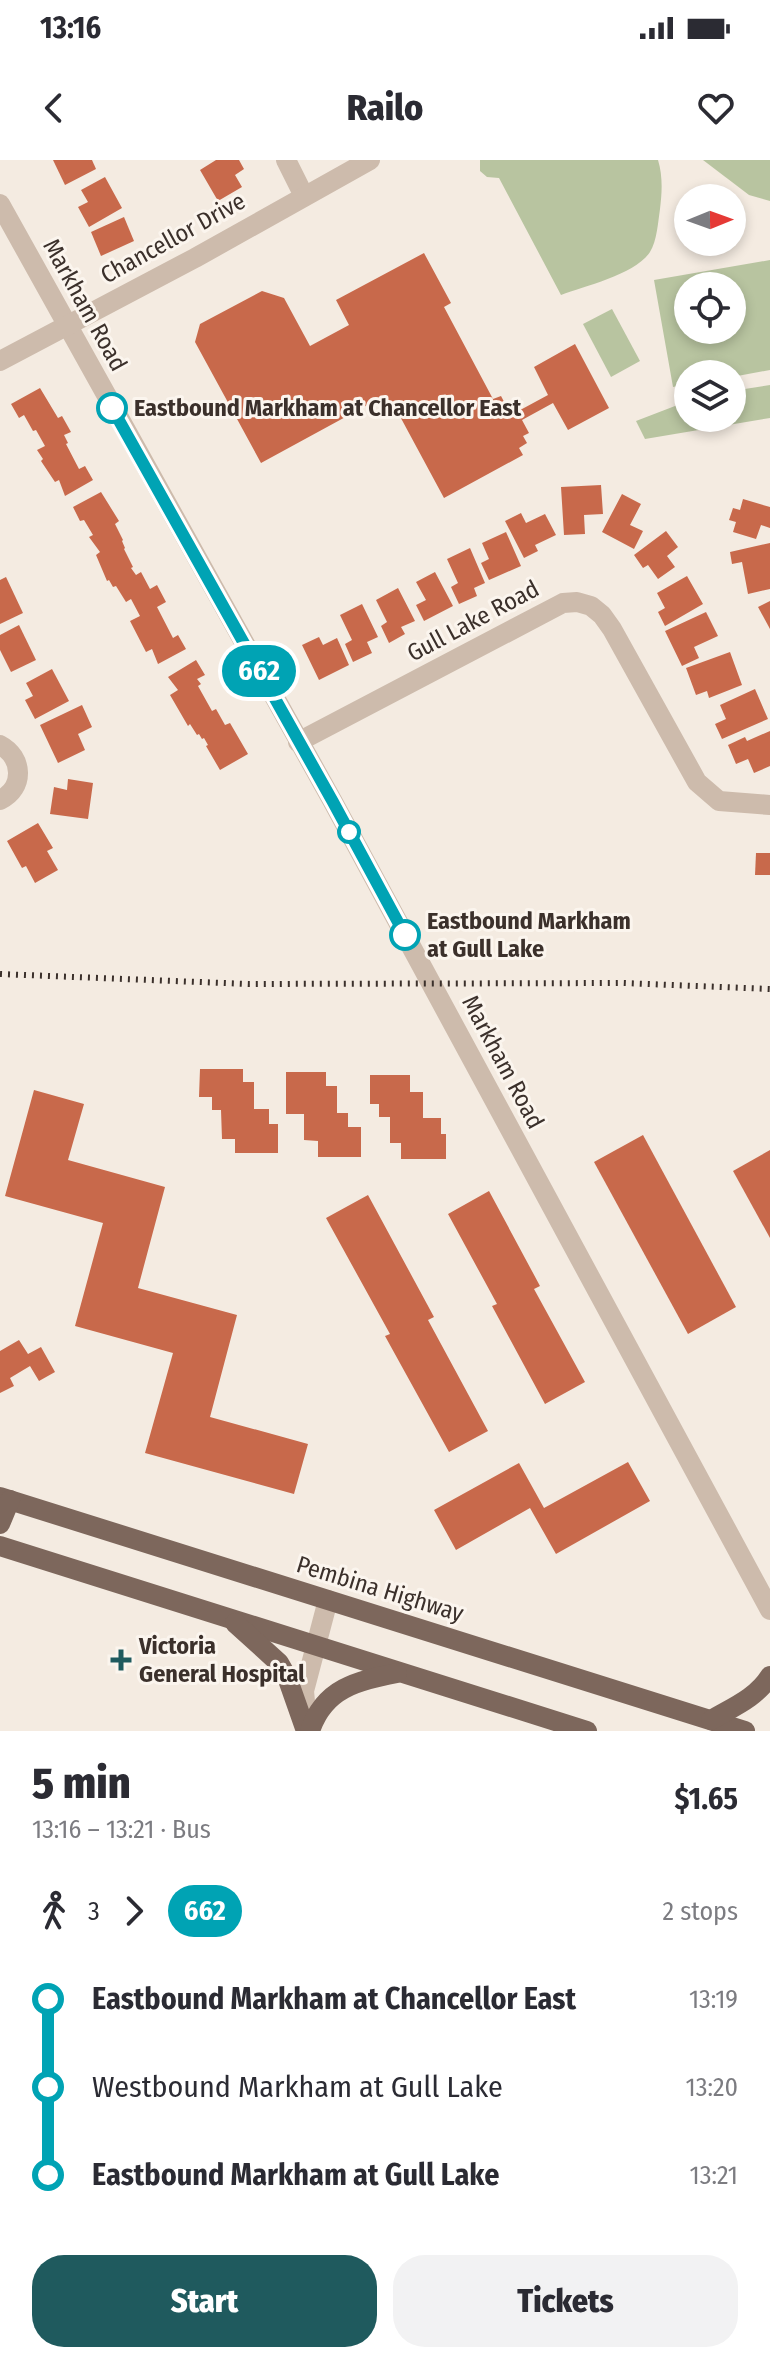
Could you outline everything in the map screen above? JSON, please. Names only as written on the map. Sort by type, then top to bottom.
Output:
[{"type":"main road","points":[[0,1524],[5,1498]]},
{"type":"main road","name":"Pembina Highway","points":[[5,1498],[745,1731]]},
{"type":"main road","points":[[0,1546],[587,1731]]},
{"type":"main road","points":[[229,1617],[279,1663],[308,1731]]},
{"type":"main road","points":[[308,1731],[315,1714],[338,1692],[358,1681],[400,1672]]},
{"type":"main road","points":[[711,1720],[751,1698],[770,1676]]},
{"type":"street","points":[[286,160],[304,196]]},
{"type":"street","name":"Chancellor Drive","points":[[0,361],[195,258],[370,160]]},
{"type":"street","name":"Markham Road","points":[[0,204],[333,802],[770,1610]]},
{"type":"street","name":"Gull Lake Road","points":[[298,742],[563,603],[577,602],[591,606],[612,629],[697,782],[719,801],[770,805]]},
{"type":"street","points":[[0,745],[14,756],[19,779],[15,788],[0,800]]},
{"type":"street","points":[[308,1731],[304,1691],[328,1600]]},
{"type":"green space","points":[[480,160],[658,160],[661,197],[657,231],[650,252],[622,273],[561,295],[499,178],[487,177],[480,171]]},
{"type":"green space","points":[[703,160],[770,160],[770,201],[749,195],[746,184],[735,184]]},
{"type":"green space","points":[[770,260],[770,370],[746,374],[746,360],[674,360],[673,387],[654,280],[674,277],[674,344],[746,344],[746,272],[700,272]]},
{"type":"green space","points":[[612,309],[640,361],[611,377],[583,324]]},
{"type":"green space","points":[[770,385],[770,418],[746,422],[746,389]]},
{"type":"green space","points":[[674,406],[674,432],[687,432],[645,439],[636,421]]},
{"type":"building","points":[[53,160],[92,160],[96,169],[65,185]]},
{"type":"building","points":[[216,160],[239,160],[244,169],[235,175],[242,187],[218,201],[200,170]]},
{"type":"building","points":[[105,177],[122,208],[89,227],[78,207],[88,202],[81,190]]},
{"type":"building","points":[[124,217],[134,241],[101,256],[91,232]]},
{"type":"building","points":[[424,253],[451,303],[444,307],[493,399],[501,396],[511,415],[548,395],[534,367],[575,344],[609,408],[568,430],[553,403],[522,420],[529,433],[523,436],[527,443],[519,448],[523,455],[444,498],[396,409],[373,402],[261,463],[195,342],[200,324],[262,291],[284,298],[310,346],[349,325],[336,300]]},
{"type":"building","points":[[40,388],[58,418],[62,416],[71,432],[64,435],[79,469],[85,466],[93,480],[65,496],[59,480],[55,482],[41,461],[43,459],[37,450],[45,446],[36,430],[33,431],[24,415],[19,418],[11,404]]},
{"type":"building","points":[[601,485],[603,514],[584,515],[585,534],[564,535],[561,487]]},
{"type":"building","points":[[101,492],[119,521],[115,524],[131,568],[136,575],[141,572],[150,589],[157,585],[166,602],[157,607],[173,638],[178,635],[186,649],[158,664],[152,649],[146,652],[130,621],[140,616],[131,599],[126,602],[116,586],[107,581],[96,555],[100,552],[89,537],[93,535],[84,520],[80,521],[73,507]]},
{"type":"building","points":[[622,494],[641,504],[630,525],[643,531],[634,549],[602,532]]},
{"type":"building","points":[[743,499],[770,507],[770,528],[761,525],[756,539],[733,532],[736,522],[729,520],[733,508],[740,510]]},
{"type":"building","points":[[521,513],[526,523],[545,514],[556,535],[535,545],[538,551],[524,558],[505,521]]},
{"type":"building","points":[[666,531],[678,547],[667,556],[675,567],[658,579],[648,565],[643,568],[634,555]]},
{"type":"building","points":[[506,532],[521,566],[489,580],[481,563],[489,559],[482,543]]},
{"type":"building","points":[[770,543],[770,589],[748,594],[742,562],[732,564],[730,552]]},
{"type":"building","points":[[470,548],[485,583],[474,588],[477,596],[459,604],[451,587],[458,583],[447,559]]},
{"type":"building","points":[[435,572],[453,606],[424,621],[416,605],[426,600],[416,582]]},
{"type":"building","points":[[687,576],[703,604],[665,626],[658,612],[665,608],[657,593]]},
{"type":"building","points":[[6,577],[23,613],[0,624],[0,580]]},
{"type":"building","points":[[398,588],[415,621],[401,627],[405,634],[389,643],[381,626],[387,622],[376,600]]},
{"type":"building","points":[[770,601],[770,629],[758,607]]},
{"type":"building","points":[[362,604],[378,637],[367,642],[372,653],[353,662],[345,644],[352,640],[340,615]]},
{"type":"building","points":[[706,612],[718,636],[694,647],[699,658],[682,666],[665,631]]},
{"type":"building","points":[[19,625],[36,660],[11,672],[0,650],[0,635]]},
{"type":"building","points":[[319,637],[323,645],[337,638],[349,665],[319,680],[302,645]]},
{"type":"building","points":[[730,652],[742,685],[709,698],[707,691],[696,695],[686,668]]},
{"type":"building","points":[[196,660],[205,675],[197,679],[201,684],[198,686],[212,711],[216,709],[225,725],[230,723],[248,754],[220,770],[204,738],[197,735],[190,724],[188,726],[170,695],[178,690],[168,677]]},
{"type":"building","points":[[52,669],[69,701],[35,719],[25,700],[33,696],[26,683]]},
{"type":"building","points":[[755,689],[768,719],[722,739],[715,724],[726,719],[720,705]]},
{"type":"building","points":[[82,705],[92,727],[78,734],[85,750],[58,763],[40,725]]},
{"type":"building","points":[[770,731],[770,766],[754,773],[748,759],[736,764],[728,745]]},
{"type":"building","points":[[68,779],[93,783],[88,819],[50,814],[54,787],[67,790]]},
{"type":"building","points":[[38,823],[53,848],[47,851],[58,870],[35,883],[26,866],[22,868],[7,841]]},
{"type":"building","points":[[756,853],[770,853],[770,875],[755,875]]},
{"type":"building","points":[[200,1069],[243,1069],[243,1082],[254,1082],[254,1109],[269,1109],[269,1124],[278,1124],[278,1153],[235,1153],[235,1139],[222,1139],[221,1110],[212,1110],[212,1097],[199,1097]]},
{"type":"building","points":[[286,1072],[326,1072],[326,1086],[337,1086],[337,1113],[348,1113],[348,1127],[361,1127],[361,1157],[318,1157],[318,1141],[304,1140],[304,1114],[286,1114]]},
{"type":"building","points":[[370,1075],[410,1075],[410,1092],[423,1092],[423,1118],[441,1118],[441,1134],[446,1134],[446,1159],[401,1159],[401,1143],[390,1143],[390,1117],[379,1117],[379,1104],[370,1104]]},
{"type":"building","points":[[34,1090],[84,1104],[68,1160],[165,1187],[138,1288],[237,1315],[210,1417],[308,1444],[294,1494],[145,1453],[173,1353],[75,1326],[103,1223],[5,1196]]},
{"type":"building","points":[[643,1135],[736,1307],[688,1334],[594,1162]]},
{"type":"building","points":[[770,1150],[770,1238],[733,1171]]},
{"type":"building","points":[[489,1191],[540,1286],[534,1289],[585,1382],[545,1404],[492,1306],[497,1304],[448,1214]]},
{"type":"building","points":[[368,1195],[434,1317],[428,1320],[488,1431],[449,1452],[385,1336],[390,1334],[326,1218]]},
{"type":"building","points":[[19,1340],[28,1354],[41,1347],[55,1372],[39,1381],[30,1366],[10,1378],[14,1386],[0,1393],[0,1351]]},
{"type":"building","points":[[628,1462],[650,1501],[556,1554],[530,1508],[456,1550],[434,1510],[519,1463],[544,1508]]},
{"type":"railway","points":[[0,974],[249,984],[623,983],[770,989]]},
{"type":"bus line","name":"662","points":[[112,408],[405,935]]},
{"type":"place","name":"Eastbound Markham at Chancellor East","points":[[112,408]]},
{"type":"place","name":"Eastbound Markham at Gull Lake","points":[[405,935]]},
{"type":"place","name":"Victoria General Hospital","points":[[121,1660]]}]
